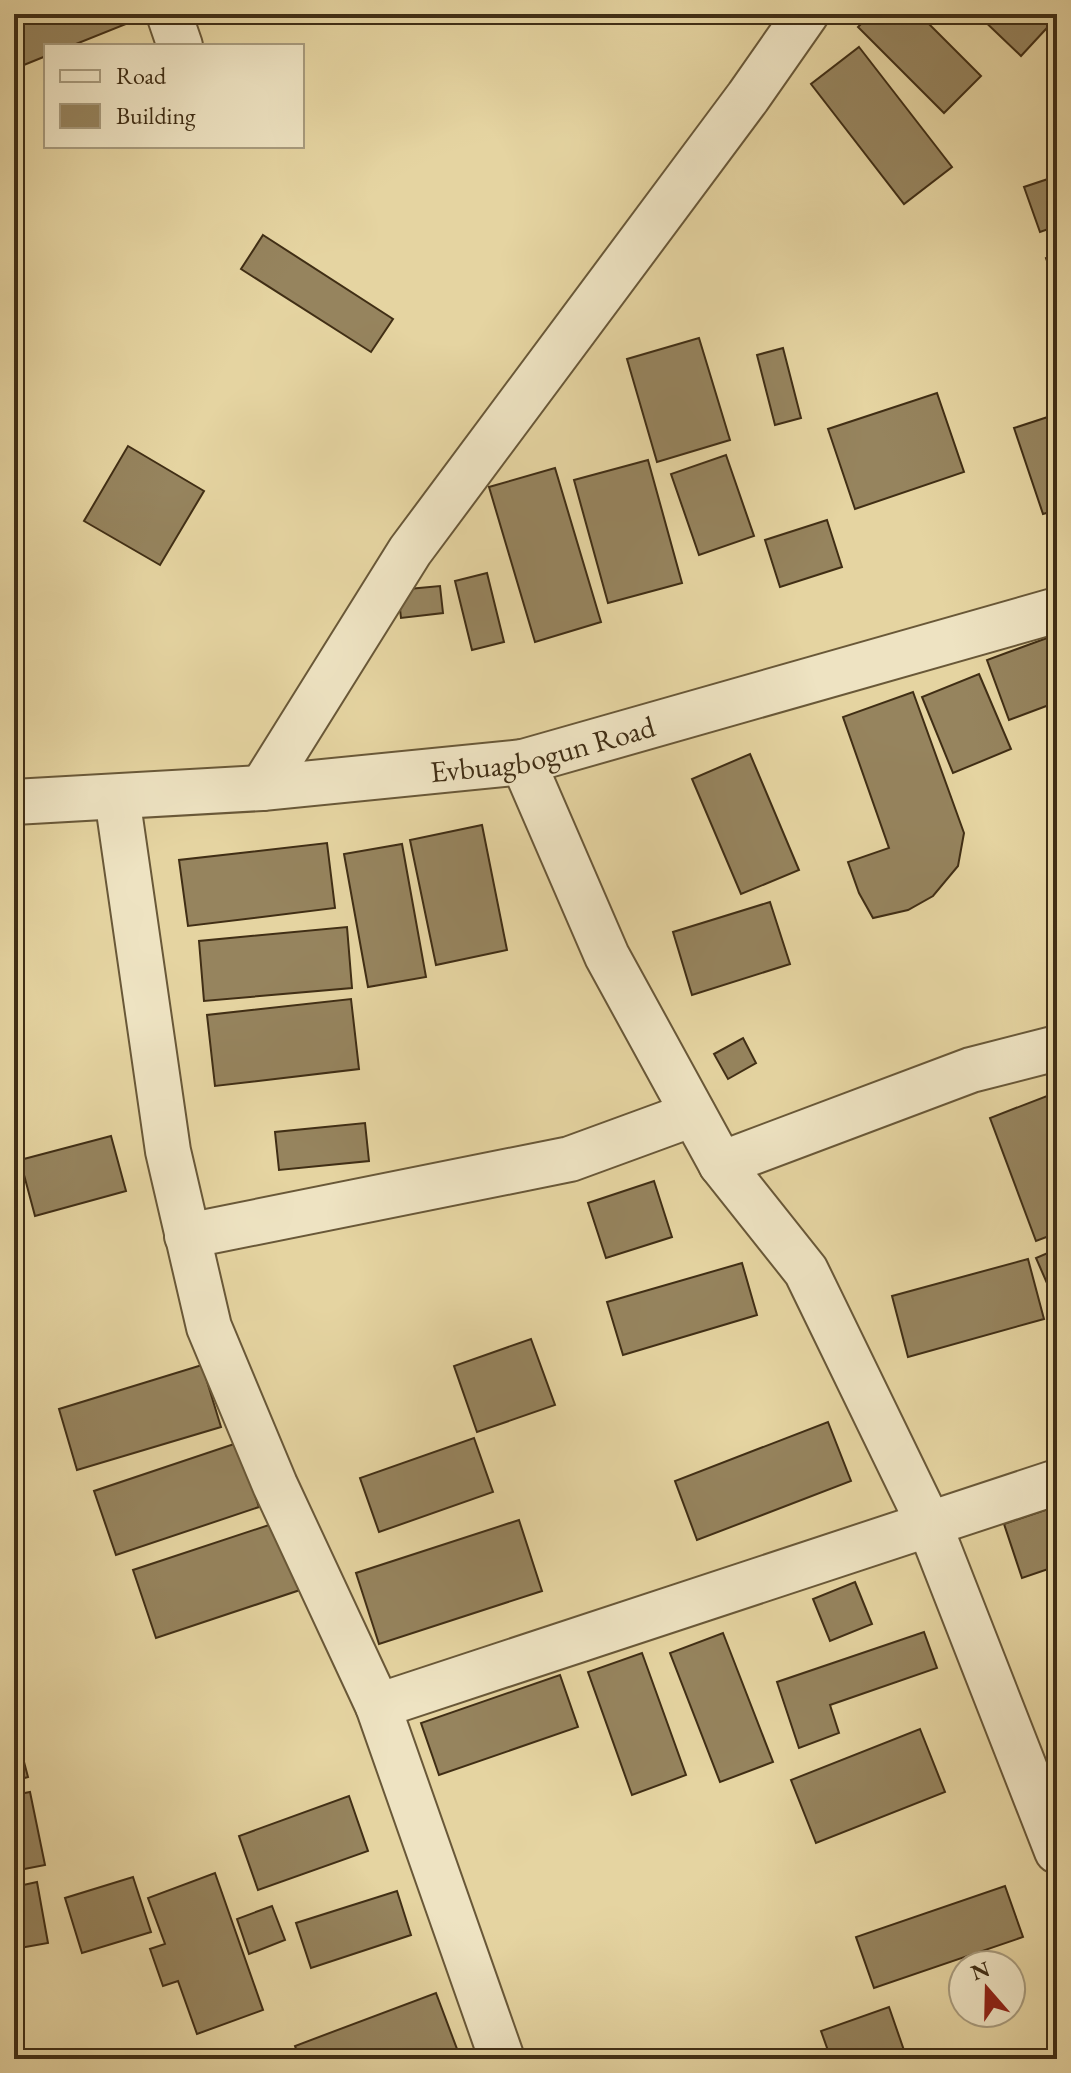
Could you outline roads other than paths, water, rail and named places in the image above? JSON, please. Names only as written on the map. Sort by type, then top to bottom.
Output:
[{"type":"street","points":[[169,14],[179,44]]},
{"type":"street","points":[[262,788],[410,551],[748,97],[806,14]]},
{"type":"street","name":"Evbuagbogun Road","points":[[14,802],[262,788],[523,762],[1057,610]]},
{"type":"street","points":[[523,762],[607,956],[693,1114],[721,1164],[806,1271],[929,1524],[1057,1851]]},
{"type":"street","points":[[117,797],[168,1151],[209,1327],[275,1485],[378,1706],[502,2059]]},
{"type":"street","points":[[721,1164],[971,1070],[1057,1048]]},
{"type":"street","points":[[187,1236],[570,1159],[693,1114]]},
{"type":"street","points":[[378,1706],[447,1687],[1057,1482]]}]
